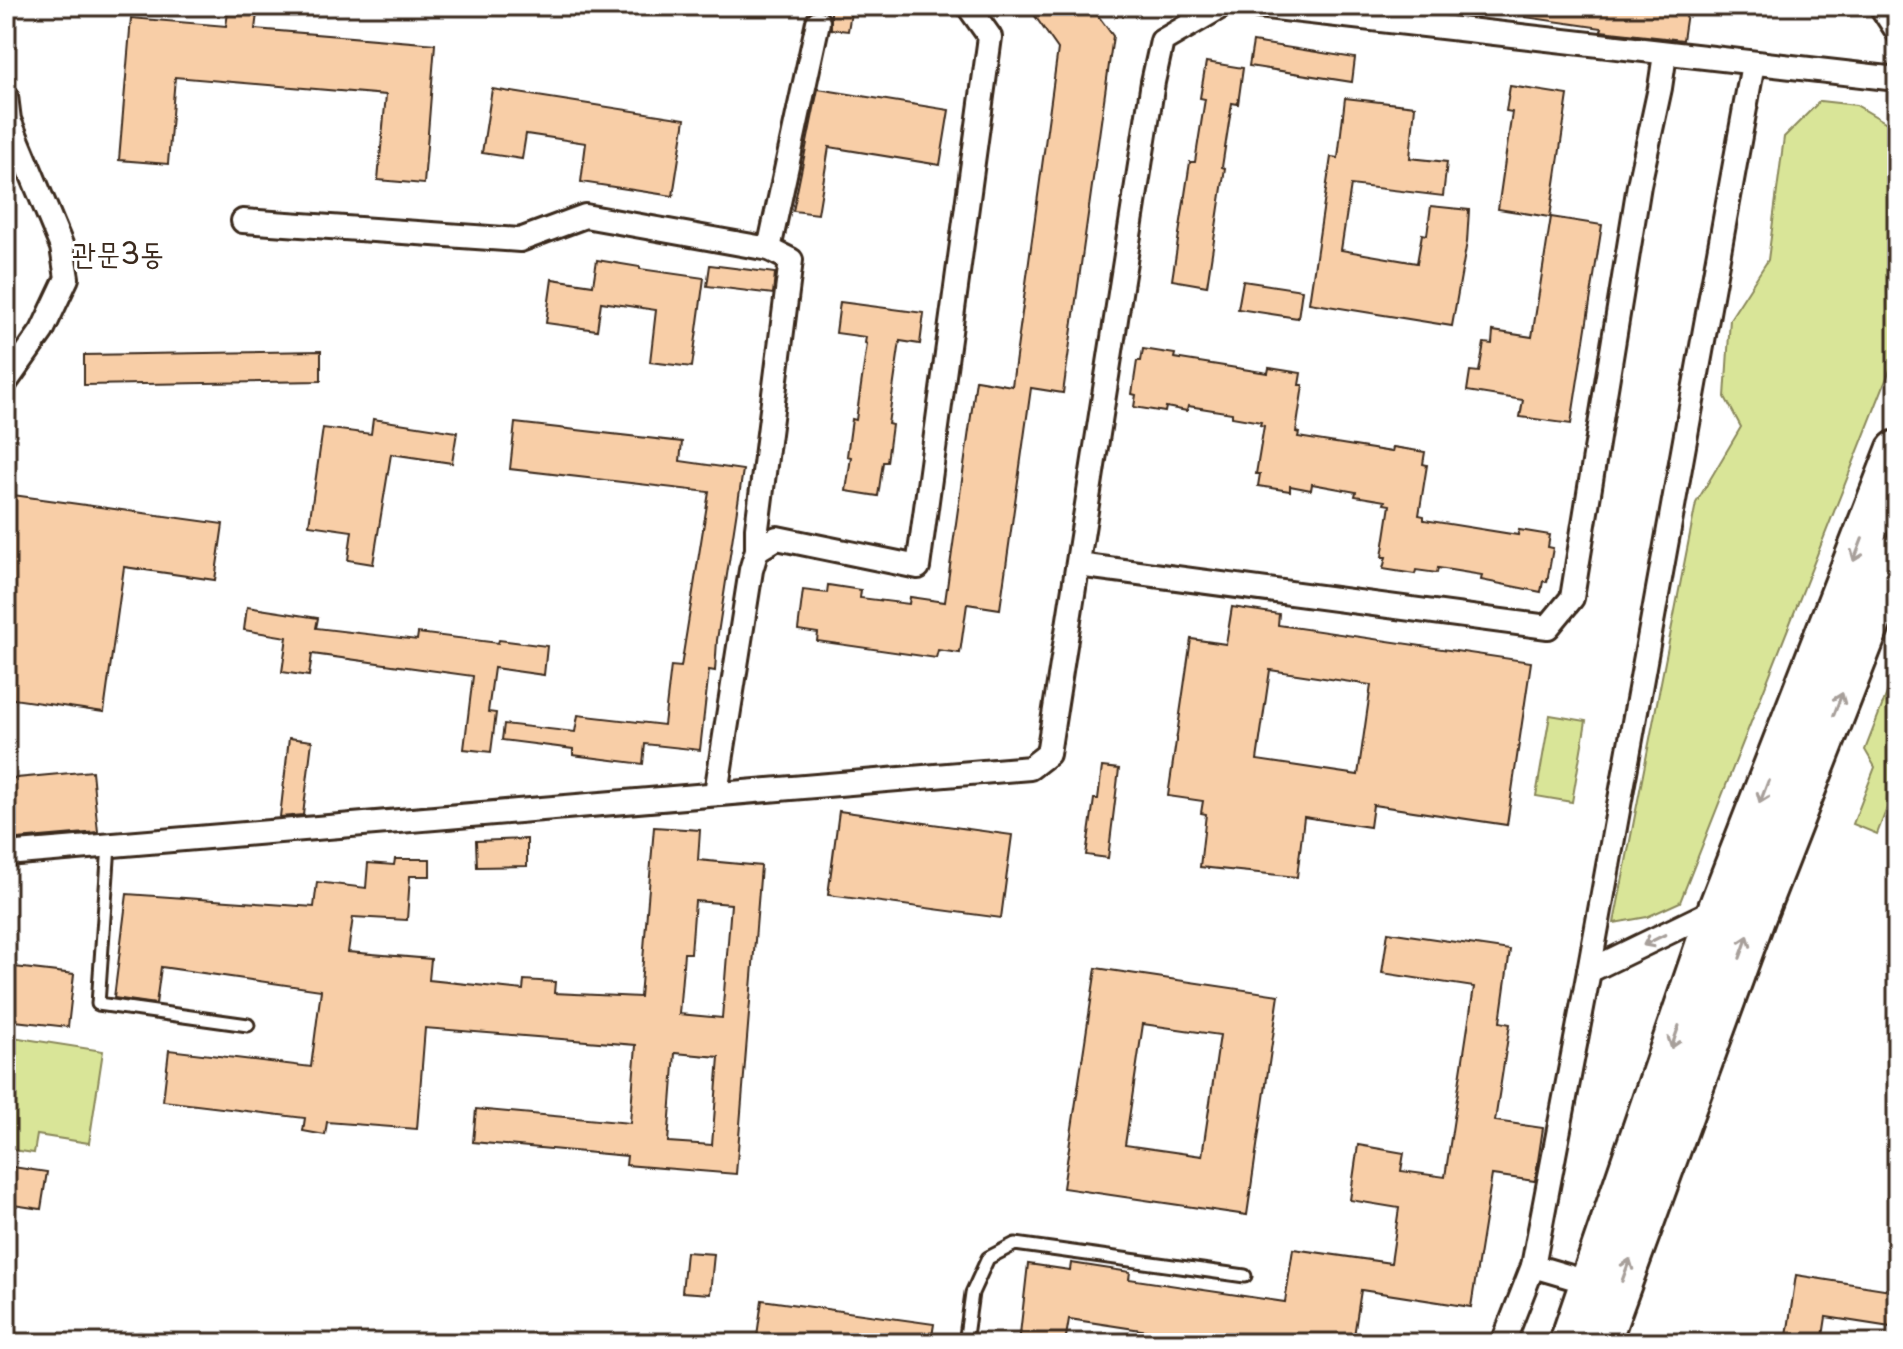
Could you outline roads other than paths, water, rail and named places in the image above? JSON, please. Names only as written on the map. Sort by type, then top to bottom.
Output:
[{"type":"highway","points":[[1570,1343],[1719,908],[1897,451]]},
{"type":"highway","points":[[1599,1343],[1755,916],[1897,554]]},
{"type":"street","points":[[757,550],[777,538],[918,567],[990,37],[968,6]]},
{"type":"street","points":[[6,854],[1030,768],[1048,754],[1153,82],[1162,41],[1222,6]]},
{"type":"street","points":[[1258,6],[1897,79]]},
{"type":"street","points":[[769,249],[818,22]]},
{"type":"street","points":[[1078,565],[1548,627],[1572,598],[1639,185],[1665,54]]},
{"type":"street","points":[[1503,1343],[1533,1266],[1753,64]]},
{"type":"street","points":[[6,96],[9,120],[62,247],[67,278],[42,331],[6,382]]},
{"type":"street","points":[[243,221],[520,240],[585,216],[769,249],[791,260],[757,528],[757,550],[751,570],[716,793]]},
{"type":"street","points":[[1589,971],[1719,908]]},
{"type":"street","points":[[1533,1266],[1591,1283]]},
{"type":"lane","points":[[1874,6],[1897,41]]},
{"type":"lane","points":[[109,845],[98,1004],[248,1025]]},
{"type":"lane","points":[[965,1343],[972,1293],[988,1258],[1015,1244],[1245,1276]]},
{"type":"district","name":"관문3동","points":[[118,254]]}]
